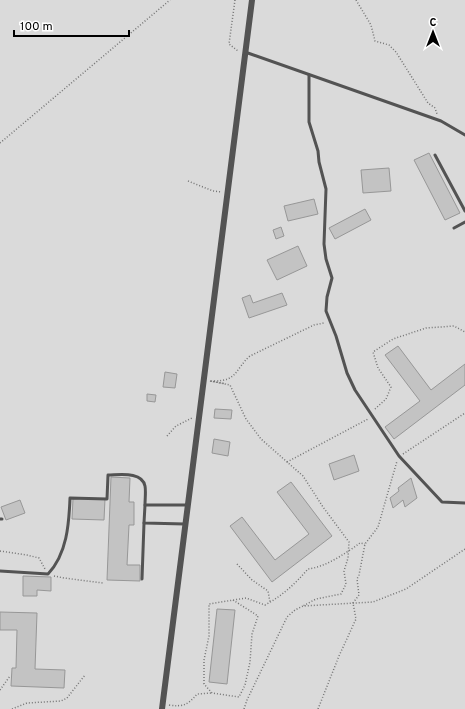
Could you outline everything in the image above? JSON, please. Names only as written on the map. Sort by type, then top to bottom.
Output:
[{"type":"street","points":[[163,707],[200,415],[207,380],[228,192],[252,0]]},
{"type":"lane","points":[[245,54],[441,121],[465,135]]},
{"type":"lane","points":[[309,75],[309,122],[318,151],[319,162],[326,190],[323,233],[326,259],[332,278],[327,297],[326,311],[336,336],[347,373],[355,390],[399,456],[442,502],[465,503]]},
{"type":"lane","points":[[435,156],[465,211]]},
{"type":"lane","points":[[454,228],[465,222]]},
{"type":"lane","points":[[0,571],[48,574],[55,566],[62,550],[68,526],[70,498],[107,499],[108,475],[132,475],[143,480],[145,485],[142,579]]},
{"type":"lane","points":[[145,505],[188,505]]},
{"type":"lane","points":[[144,523],[186,524]]},
{"type":"path","points":[[0,143],[170,0]]},
{"type":"path","points":[[235,0],[229,44],[245,54]]},
{"type":"path","points":[[356,0],[371,25],[375,41],[389,45],[396,52],[428,104],[435,108],[441,121]]},
{"type":"path","points":[[188,181],[213,191],[228,192]]},
{"type":"path","points":[[207,380],[225,381],[232,378],[242,363],[250,356],[314,325],[327,322],[329,320]]},
{"type":"path","points":[[370,413],[386,399],[391,387],[378,368],[373,352],[393,339],[426,328],[454,326],[465,332]]},
{"type":"path","points":[[207,380],[230,385],[246,420],[261,439],[303,476],[323,507],[349,542],[348,558],[344,571],[346,584],[341,594],[316,599],[295,610],[287,617],[244,709]]},
{"type":"path","points":[[207,380],[226,384]]},
{"type":"path","points":[[318,709],[339,656],[356,619],[353,603],[359,595],[357,580],[365,544],[378,527],[399,456],[465,413]]},
{"type":"path","points":[[167,436],[176,426],[200,415]]},
{"type":"path","points":[[287,462],[373,416]]},
{"type":"path","points":[[212,694],[204,684],[204,660],[209,636],[209,604],[246,598],[264,605],[280,597],[298,581],[308,569],[315,568],[348,551],[360,542],[365,544]]},
{"type":"path","points":[[303,606],[373,602],[406,589],[465,549]]},
{"type":"path","points":[[0,551],[39,558],[48,574],[64,578],[103,582]]},
{"type":"path","points":[[237,564],[252,580],[268,591],[270,602]]},
{"type":"path","points":[[163,707],[180,706],[191,702],[197,694],[239,697],[245,685],[250,662],[252,634],[258,616],[233,600]]},
{"type":"path","points":[[12,709],[27,703],[61,701],[67,698],[85,675]]},
{"type":"path","points":[[0,690],[10,676]]},
{"type":"shaded area","points":[[0,0],[465,0],[465,709],[0,709]]},
{"type":"building","points":[[429,153],[460,213],[445,220],[414,160]]},
{"type":"building","points":[[389,168],[391,191],[363,193],[361,170]]},
{"type":"building","points":[[314,199],[318,214],[288,221],[284,206]]},
{"type":"building","points":[[365,209],[371,220],[335,239],[329,228]]},
{"type":"building","points":[[281,227],[284,236],[276,239],[273,230]]},
{"type":"building","points":[[298,246],[307,266],[277,280],[267,260]]},
{"type":"building","points":[[282,293],[287,305],[249,318],[242,298],[250,295],[253,303]]},
{"type":"building","points":[[398,346],[431,390],[465,364],[465,385],[394,439],[385,427],[420,401],[385,355]]},
{"type":"building","points":[[165,372],[177,374],[175,388],[163,387]]},
{"type":"building","points":[[147,394],[156,395],[155,402],[147,401]]},
{"type":"building","points":[[215,409],[232,410],[231,419],[214,418]]},
{"type":"building","points":[[214,439],[230,442],[228,456],[212,453]]},
{"type":"building","points":[[354,455],[359,471],[334,480],[329,464]]},
{"type":"building","points":[[111,477],[130,478],[129,502],[134,502],[134,525],[129,525],[127,565],[140,565],[140,581],[107,580]]},
{"type":"building","points":[[411,478],[417,498],[405,507],[403,500],[393,508],[390,498],[399,491],[398,488]]},
{"type":"building","points":[[291,482],[332,536],[272,582],[230,526],[242,517],[275,560],[309,534],[277,492]]},
{"type":"building","points":[[73,499],[105,499],[104,520],[72,519]]},
{"type":"building","points":[[20,500],[25,513],[6,520],[1,507]]},
{"type":"building","points":[[23,576],[51,577],[51,591],[37,590],[37,596],[23,596]]},
{"type":"building","points":[[217,609],[235,610],[227,684],[209,682]]},
{"type":"building","points":[[0,612],[37,613],[35,669],[65,670],[64,688],[11,686],[12,668],[16,668],[17,630],[0,630]]}]
